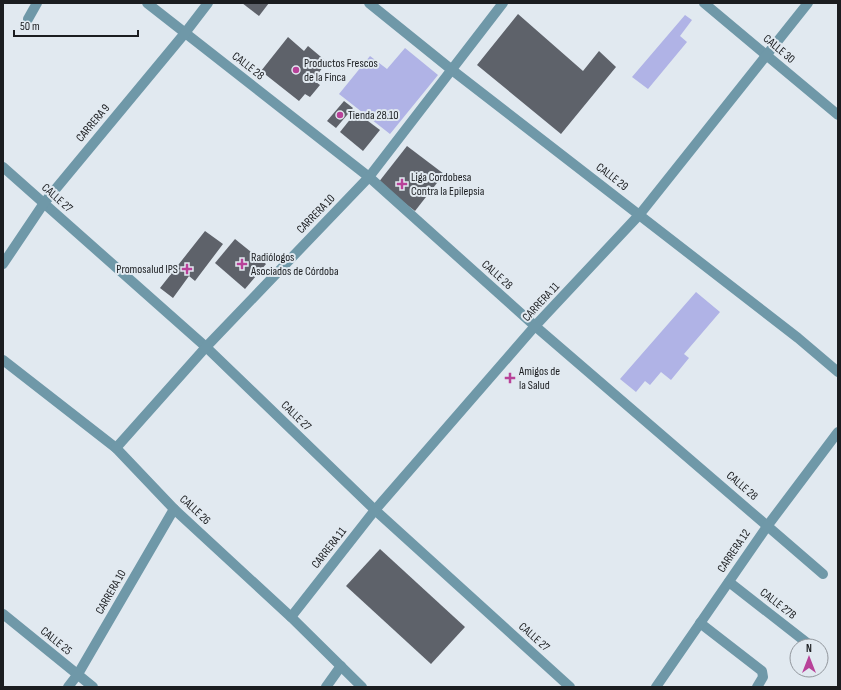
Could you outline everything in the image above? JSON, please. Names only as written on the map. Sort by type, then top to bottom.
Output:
[{"type":"street","points":[[28,19],[37,3]]},
{"type":"street","name":"CALLE 28","points":[[147,3],[369,177],[535,326],[768,525],[823,574]]},
{"type":"street","name":"CARRERA 9","points":[[3,264],[44,203],[185,33],[208,3]]},
{"type":"street","name":"CALLE 29","points":[[369,3],[452,70],[640,214],[798,338],[838,372]]},
{"type":"street","name":"CARRERA 10","points":[[116,448],[206,347],[369,177],[503,3]]},
{"type":"street","name":"CALLE 30","points":[[704,3],[838,115]]},
{"type":"street","name":"CARRERA 11","points":[[291,617],[374,510],[535,326],[640,214],[765,55],[808,3]]},
{"type":"street","name":"CALLE 27","points":[[3,167],[206,347],[374,510],[570,687]]},
{"type":"street","name":"CALLE 26","points":[[3,360],[116,448],[174,509],[291,617],[362,687]]},
{"type":"street","name":"CARRERA 12","points":[[656,687],[768,525],[838,432]]},
{"type":"street","name":"CARRERA 10","points":[[68,687],[78,674],[174,509]]},
{"type":"street","name":"CALLE 27B","points":[[729,582],[801,638]]},
{"type":"street","name":"CALLE 25","points":[[3,614],[93,687]]},
{"type":"street","points":[[700,624],[762,671],[763,677],[757,687]]},
{"type":"street","points":[[326,687],[341,666]]},
{"type":"shaded area","points":[[685,15],[692,20],[680,36],[687,42],[648,89],[632,77]]},
{"type":"shaded area","points":[[405,48],[438,75],[390,134],[339,94],[370,56],[387,69]]},
{"type":"shaded area","points":[[696,292],[720,312],[684,354],[689,358],[671,380],[661,372],[650,385],[645,381],[636,392],[620,379]]},
{"type":"building","points":[[242,3],[269,3],[259,16]]},
{"type":"building","points":[[518,14],[583,71],[599,51],[616,67],[561,134],[477,65]]},
{"type":"building","points":[[288,37],[304,51],[308,46],[327,62],[313,80],[320,85],[310,97],[305,94],[299,101],[261,71]]},
{"type":"building","points":[[344,101],[353,108],[336,128],[327,121]]},
{"type":"building","points":[[356,112],[380,130],[363,151],[340,132]]},
{"type":"building","points":[[407,146],[444,174],[415,211],[378,183]]},
{"type":"building","points":[[205,231],[223,244],[195,281],[189,276],[173,298],[160,288]]},
{"type":"building","points":[[235,239],[266,264],[245,289],[215,263]]},
{"type":"building","points":[[380,549],[465,627],[431,664],[346,586]]},
{"type":"place","name":"Productos Frescos de la Finca","points":[[296,70]]},
{"type":"place","name":"Tienda 28.10","points":[[340,115]]},
{"type":"place","name":"Liga Cordobesa Contra la Epilepsia","points":[[402,184]]},
{"type":"place","name":"Radiólogos Asociados de Córdoba","points":[[242,264]]},
{"type":"place","name":"Promosalud IPS","points":[[187,269]]},
{"type":"place","name":"Amigos de la Salud","points":[[510,378]]}]
